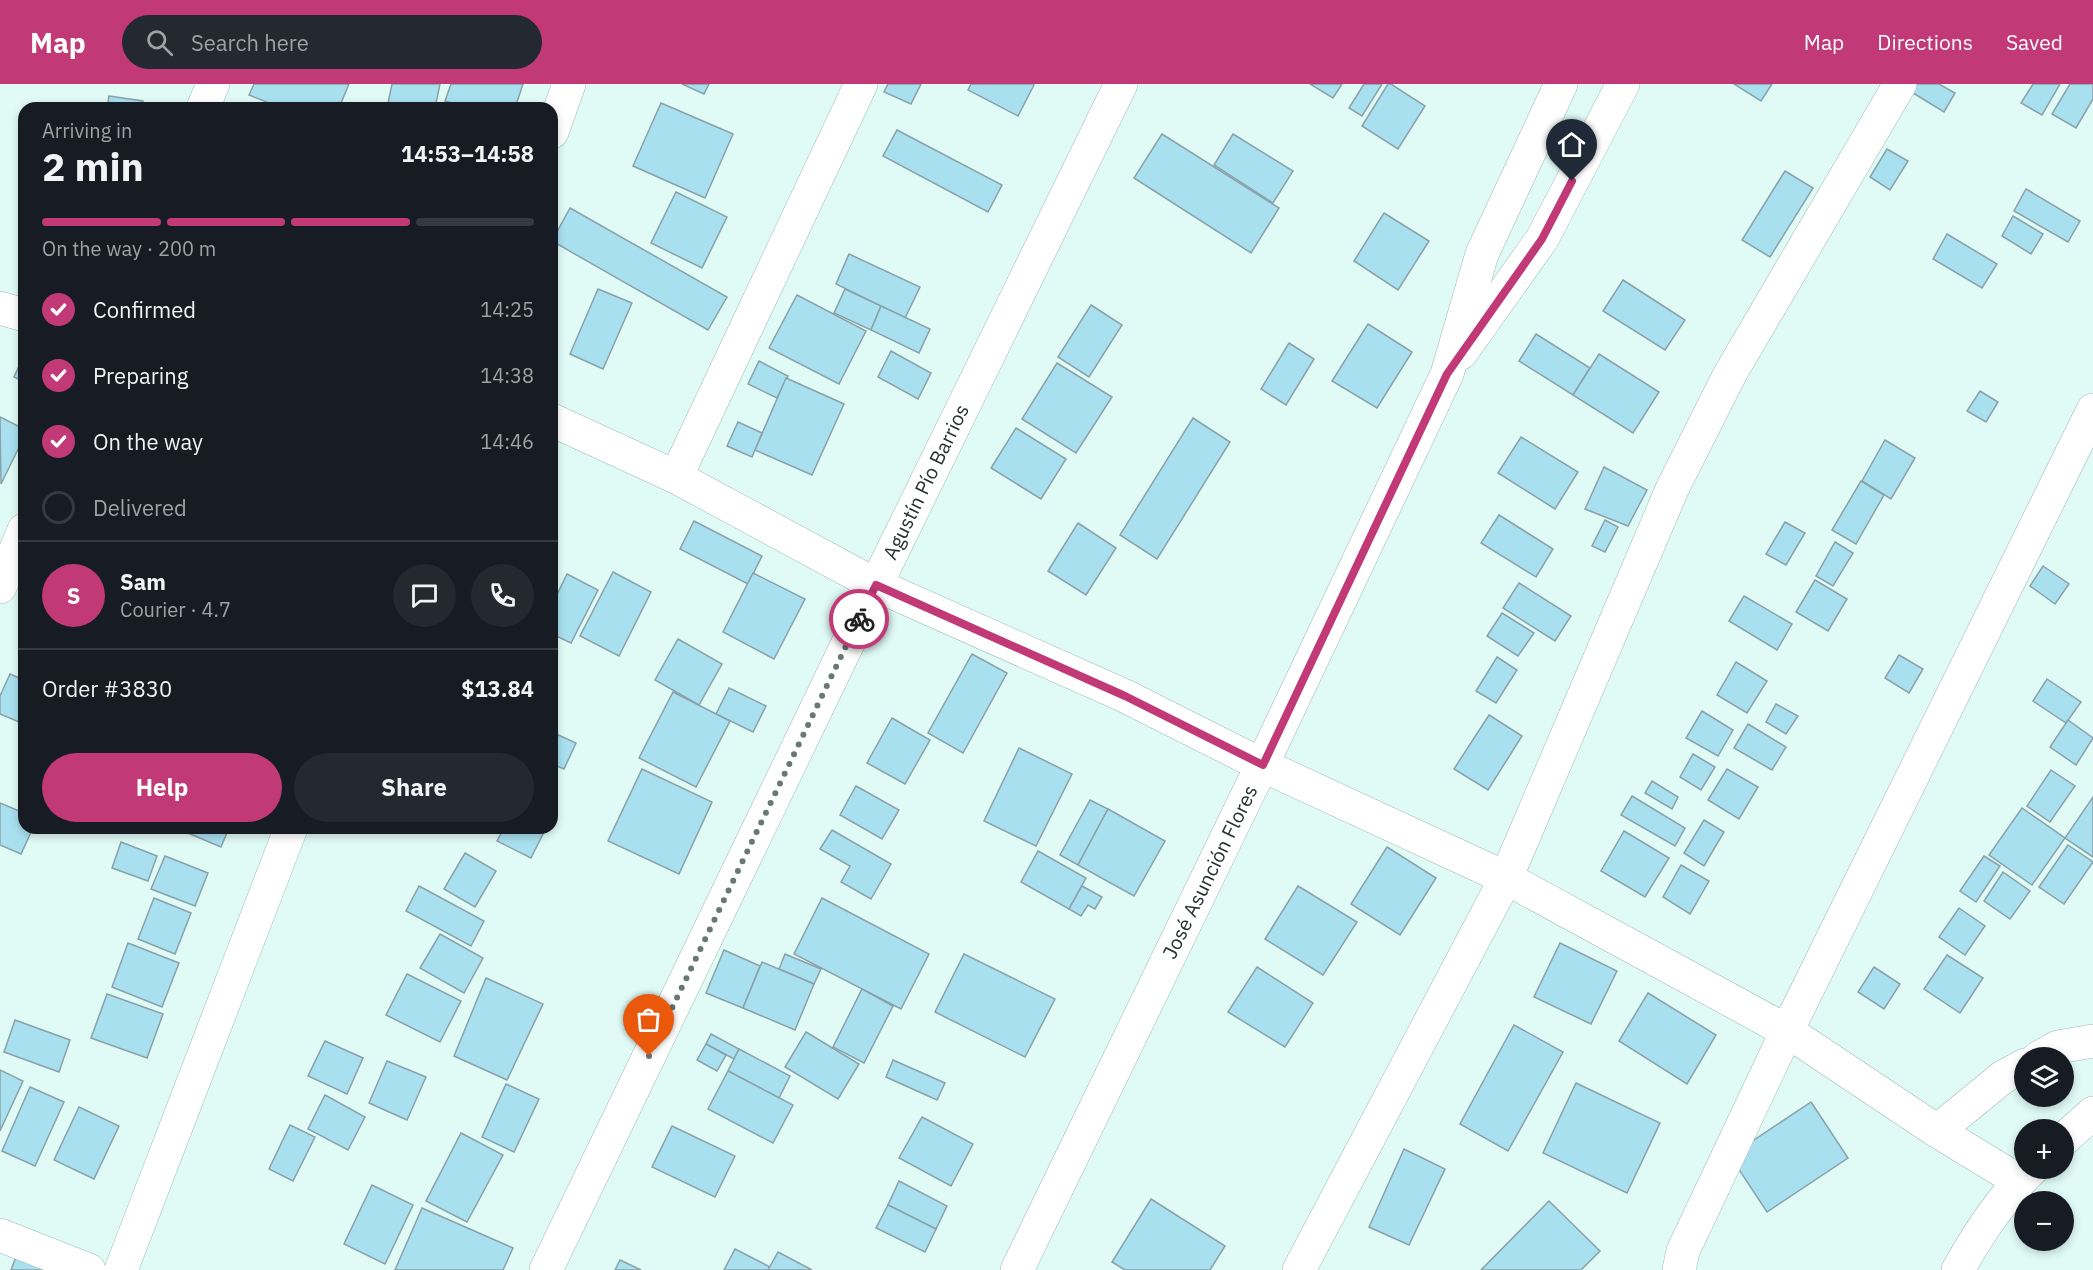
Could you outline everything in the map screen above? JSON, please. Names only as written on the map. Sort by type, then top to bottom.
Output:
[{"type":"street","points":[[206,102],[213,84]]},
{"type":"street","points":[[558,115],[569,84]]},
{"type":"street","points":[[676,477],[861,84]]},
{"type":"street","name":"Agustín Pío Barrios","points":[[546,1270],[876,585],[1121,84]]},
{"type":"street","name":"José Asunción Flores","points":[[1017,1270],[1263,765],[1447,374],[1482,254],[1561,84]]},
{"type":"street","name":"José Asunción Flores","points":[[1447,374],[1542,239],[1623,84]]},
{"type":"street","points":[[1299,1270],[1506,878],[1673,488],[1730,374],[1900,84]]},
{"type":"street","points":[[0,308],[18,313]]},
{"type":"street","points":[[1679,1270],[1683,1251],[1787,1031],[2093,410]]},
{"type":"street","points":[[558,423],[676,477],[876,585],[1125,696],[1263,765],[1506,878],[1787,1031],[1937,1131],[2014,1169]]},
{"type":"street","points":[[0,586],[18,544]]},
{"type":"street","points":[[121,1270],[289,834]]},
{"type":"street","points":[[2058,1047],[2093,1041]]},
{"type":"street","points":[[1937,1131],[2014,1071]]},
{"type":"street","points":[[2074,1130],[2093,1113]]},
{"type":"street","points":[[1958,1270],[1976,1238],[2023,1179]]},
{"type":"street","points":[[0,1236],[89,1270]]},
{"type":"building","points":[[254,84],[349,84],[342,102],[267,102],[249,95]]},
{"type":"building","points":[[392,84],[440,84],[436,102],[388,102]]},
{"type":"building","points":[[451,84],[523,84],[517,102],[445,101]]},
{"type":"building","points":[[682,84],[709,84],[704,94]]},
{"type":"building","points":[[888,84],[921,84],[911,104],[884,92]]},
{"type":"building","points":[[971,84],[1034,85],[1018,116],[968,90]]},
{"type":"building","points":[[1310,84],[1342,84],[1333,98]]},
{"type":"building","points":[[1364,84],[1382,84],[1362,116],[1349,108]]},
{"type":"building","points":[[1388,84],[1425,106],[1398,149],[1362,126]]},
{"type":"building","points":[[1734,84],[1772,84],[1761,101]]},
{"type":"building","points":[[1912,84],[1939,84],[1955,93],[1944,112],[1908,90]]},
{"type":"building","points":[[2033,84],[2060,84],[2042,115],[2021,103]]},
{"type":"building","points":[[2070,84],[2093,84],[2093,99],[2076,128],[2052,114]]},
{"type":"building","points":[[109,96],[143,101],[143,102],[108,102]]},
{"type":"building","points":[[661,103],[733,134],[705,198],[633,166]]},
{"type":"building","points":[[897,130],[1002,185],[988,212],[883,156]]},
{"type":"building","points":[[1162,134],[1279,208],[1251,253],[1134,178]]},
{"type":"building","points":[[1233,134],[1293,171],[1273,203],[1214,165]]},
{"type":"building","points":[[1887,149],[1908,161],[1890,190],[1870,177]]},
{"type":"building","points":[[1785,171],[1813,188],[1770,257],[1742,240]]},
{"type":"building","points":[[2026,189],[2080,221],[2068,242],[2014,211]]},
{"type":"building","points":[[676,192],[727,217],[702,268],[651,243]]},
{"type":"building","points":[[570,208],[727,297],[708,330],[558,244],[558,230]]},
{"type":"building","points":[[1384,213],[1429,241],[1398,290],[1354,261]]},
{"type":"building","points":[[2013,216],[2043,234],[2031,254],[2002,236]]},
{"type":"building","points":[[1947,234],[1997,264],[1982,288],[1933,259]]},
{"type":"building","points":[[849,254],[920,287],[905,318],[836,284]]},
{"type":"building","points":[[1623,280],[1685,320],[1665,350],[1603,311]]},
{"type":"building","points":[[598,289],[632,303],[603,369],[570,354]]},
{"type":"building","points":[[845,289],[881,306],[871,330],[834,313]]},
{"type":"building","points":[[797,295],[866,331],[839,384],[769,348]]},
{"type":"building","points":[[1091,305],[1122,325],[1089,377],[1058,357]]},
{"type":"building","points":[[881,306],[930,329],[919,353],[871,330]]},
{"type":"building","points":[[1368,324],[1412,352],[1377,408],[1332,381]]},
{"type":"building","points":[[1536,334],[1590,368],[1573,395],[1519,361]]},
{"type":"building","points":[[1289,343],[1314,359],[1286,405],[1261,389]]},
{"type":"building","points":[[891,351],[931,373],[918,399],[878,377]]},
{"type":"building","points":[[1599,354],[1659,392],[1633,433],[1573,395]]},
{"type":"building","points":[[759,361],[788,376],[777,398],[748,384]]},
{"type":"building","points":[[1057,363],[1112,397],[1076,453],[1022,419]]},
{"type":"building","points":[[786,378],[844,404],[812,475],[755,450]]},
{"type":"building","points":[[1980,391],[1998,402],[1986,422],[1967,411]]},
{"type":"building","points":[[0,417],[18,426],[18,449],[1,484]]},
{"type":"building","points":[[1193,418],[1230,442],[1157,559],[1120,535]]},
{"type":"building","points":[[738,422],[762,433],[752,457],[727,446]]},
{"type":"building","points":[[1016,428],[1066,459],[1041,499],[991,468]]},
{"type":"building","points":[[1521,437],[1578,472],[1555,509],[1498,473]]},
{"type":"building","points":[[1885,440],[1915,458],[1891,499],[1862,481]]},
{"type":"building","points":[[1604,467],[1647,490],[1628,526],[1585,509]]},
{"type":"building","points":[[1861,481],[1884,495],[1856,544],[1832,530]]},
{"type":"building","points":[[1499,515],[1553,549],[1536,577],[1481,543]]},
{"type":"building","points":[[1605,520],[1618,527],[1605,552],[1592,546]]},
{"type":"building","points":[[694,521],[762,556],[748,584],[680,549]]},
{"type":"building","points":[[1785,522],[1805,533],[1786,565],[1766,554]]},
{"type":"building","points":[[1078,523],[1116,548],[1086,595],[1048,571]]},
{"type":"building","points":[[1835,542],[1853,553],[1833,586],[1816,576]]},
{"type":"building","points":[[2043,566],[2069,584],[2055,604],[2030,586]]},
{"type":"building","points":[[613,572],[651,592],[619,656],[580,636]]},
{"type":"building","points":[[753,573],[805,599],[774,659],[723,632]]},
{"type":"building","points":[[567,574],[598,590],[571,643],[558,637],[558,593]]},
{"type":"building","points":[[1815,580],[1847,599],[1828,631],[1796,612]]},
{"type":"building","points":[[1519,583],[1571,616],[1555,641],[1503,608]]},
{"type":"building","points":[[1744,596],[1792,624],[1777,650],[1729,621]]},
{"type":"building","points":[[1502,613],[1534,633],[1518,656],[1487,636]]},
{"type":"building","points":[[678,639],[722,664],[699,705],[655,680]]},
{"type":"building","points":[[972,654],[1007,673],[963,753],[928,733]]},
{"type":"building","points":[[1899,655],[1923,669],[1909,693],[1885,678]]},
{"type":"building","points":[[1497,657],[1517,670],[1496,703],[1476,691]]},
{"type":"building","points":[[1736,662],[1767,681],[1747,713],[1717,695]]},
{"type":"building","points":[[10,674],[18,677],[18,722],[0,714],[0,696]]},
{"type":"building","points":[[2047,679],[2081,702],[2066,723],[2033,701]]},
{"type":"building","points":[[729,688],[766,706],[753,732],[716,714]]},
{"type":"building","points":[[673,692],[730,721],[696,787],[639,758]]},
{"type":"building","points":[[1776,704],[1798,716],[1786,734],[1766,722]]},
{"type":"building","points":[[1702,711],[1733,730],[1718,756],[1686,738]]},
{"type":"building","points":[[1489,715],[1522,736],[1488,790],[1454,769]]},
{"type":"building","points":[[892,718],[930,740],[905,784],[867,763]]},
{"type":"building","points":[[2068,720],[2093,738],[2076,765],[2050,747]]},
{"type":"building","points":[[1748,724],[1786,747],[1772,770],[1734,748]]},
{"type":"building","points":[[558,735],[576,743],[564,769],[558,766]]},
{"type":"building","points":[[1019,748],[1072,774],[1036,846],[984,821]]},
{"type":"building","points":[[1693,754],[1715,767],[1701,790],[1680,777]]},
{"type":"building","points":[[642,769],[712,802],[679,874],[608,841]]},
{"type":"building","points":[[1727,769],[1758,787],[1739,819],[1708,800]]},
{"type":"building","points":[[2051,770],[2075,786],[2050,822],[2027,806]]},
{"type":"building","points":[[1652,781],[1678,797],[1672,809],[1645,793]]},
{"type":"building","points":[[856,786],[899,810],[882,839],[840,815]]},
{"type":"building","points":[[1632,796],[1685,828],[1675,846],[1621,815]]},
{"type":"building","points":[[2093,797],[2093,857],[2065,838]]},
{"type":"building","points":[[1090,800],[1108,809],[1078,865],[1060,855]]},
{"type":"building","points":[[0,803],[18,810],[18,834],[30,834],[21,854],[0,845]]},
{"type":"building","points":[[2022,808],[2065,838],[2032,885],[1989,855]]},
{"type":"building","points":[[1108,809],[1165,841],[1134,896],[1078,865]]},
{"type":"building","points":[[1704,820],[1724,832],[1704,866],[1684,853]]},
{"type":"building","points":[[832,830],[891,864],[871,899],[841,882],[850,866],[820,849]]},
{"type":"building","points":[[1624,831],[1669,858],[1645,897],[1601,871]]},
{"type":"building","points":[[190,834],[226,834],[221,847]]},
{"type":"building","points":[[501,834],[543,834],[531,858],[497,841]]},
{"type":"building","points":[[121,842],[157,856],[148,881],[112,868]]},
{"type":"building","points":[[2068,845],[2093,862],[2064,904],[2039,887]]},
{"type":"building","points":[[1387,847],[1436,878],[1400,935],[1351,904]]},
{"type":"building","points":[[1038,851],[1086,878],[1069,909],[1021,882]]},
{"type":"building","points":[[465,853],[496,871],[475,907],[444,889]]},
{"type":"building","points":[[165,856],[208,873],[195,906],[151,889]]},
{"type":"building","points":[[1984,856],[2000,866],[1976,902],[1960,891]]},
{"type":"building","points":[[1681,865],[1709,881],[1690,914],[1663,897]]},
{"type":"building","points":[[2003,872],[2030,891],[2010,919],[1984,901]]},
{"type":"building","points":[[419,886],[484,921],[471,946],[406,911]]},
{"type":"building","points":[[1082,886],[1102,897],[1095,909],[1088,905],[1081,916],[1069,909]]},
{"type":"building","points":[[1298,886],[1357,922],[1323,975],[1265,939]]},
{"type":"building","points":[[154,898],[191,913],[175,954],[138,939]]},
{"type":"building","points":[[822,898],[929,954],[901,1009],[794,954]]},
{"type":"building","points":[[1959,908],[1985,926],[1965,955],[1939,937]]},
{"type":"building","points":[[440,934],[483,958],[464,993],[420,968]]},
{"type":"building","points":[[128,943],[179,963],[162,1007],[112,987]]},
{"type":"building","points":[[1560,943],[1617,971],[1591,1024],[1534,997]]},
{"type":"building","points":[[724,950],[760,966],[743,1008],[706,993]]},
{"type":"building","points":[[785,954],[821,969],[814,984],[779,969]]},
{"type":"building","points":[[964,954],[1055,999],[1025,1057],[935,1012]]},
{"type":"building","points":[[1947,955],[1983,978],[1960,1013],[1924,989]]},
{"type":"building","points":[[762,962],[814,984],[795,1030],[743,1008]]},
{"type":"building","points":[[1257,967],[1313,1003],[1285,1047],[1228,1012]]},
{"type":"building","points":[[1874,967],[1900,984],[1884,1009],[1858,992]]},
{"type":"building","points":[[407,974],[461,1001],[440,1042],[386,1015]]},
{"type":"building","points":[[486,978],[543,1004],[507,1080],[454,1056]]},
{"type":"building","points":[[862,989],[893,1006],[864,1063],[833,1047]]},
{"type":"building","points":[[1648,993],[1716,1035],[1687,1084],[1619,1041]]},
{"type":"building","points":[[107,994],[163,1014],[147,1058],[91,1038]]},
{"type":"building","points":[[15,1020],[70,1040],[59,1072],[4,1052]]},
{"type":"building","points":[[1514,1025],[1563,1052],[1508,1151],[1460,1124]]},
{"type":"building","points":[[806,1032],[859,1064],[838,1099],[785,1067]]},
{"type":"building","points":[[711,1034],[739,1049],[734,1059],[706,1044]]},
{"type":"building","points":[[325,1041],[363,1058],[347,1094],[308,1076]]},
{"type":"building","points":[[706,1044],[726,1055],[717,1071],[697,1060]]},
{"type":"building","points":[[739,1049],[790,1076],[779,1098],[728,1071]]},
{"type":"building","points":[[893,1060],[945,1083],[937,1100],[886,1077]]},
{"type":"building","points":[[387,1061],[426,1077],[407,1120],[369,1103]]},
{"type":"building","points":[[0,1070],[23,1081],[0,1131]]},
{"type":"building","points":[[728,1071],[793,1105],[773,1143],[708,1109]]},
{"type":"building","points":[[1576,1083],[1660,1123],[1627,1193],[1543,1153]]},
{"type":"building","points":[[506,1084],[539,1099],[514,1152],[482,1137]]},
{"type":"building","points":[[30,1087],[64,1102],[35,1166],[2,1151]]},
{"type":"building","points":[[325,1095],[365,1117],[348,1150],[308,1129]]},
{"type":"building","points":[[1811,1102],[1848,1158],[1767,1212],[1730,1156]]},
{"type":"building","points":[[79,1107],[119,1126],[94,1179],[54,1160]]},
{"type":"building","points":[[922,1117],[973,1144],[951,1186],[899,1158]]},
{"type":"building","points":[[290,1125],[315,1137],[293,1181],[269,1169]]},
{"type":"building","points":[[672,1126],[735,1156],[715,1197],[652,1167]]},
{"type":"building","points":[[461,1133],[503,1155],[467,1222],[426,1201]]},
{"type":"building","points":[[1404,1149],[1445,1169],[1409,1245],[1369,1227]]},
{"type":"building","points":[[899,1181],[947,1206],[936,1229],[888,1205]]},
{"type":"building","points":[[372,1185],[413,1205],[385,1264],[344,1244]]},
{"type":"building","points":[[1151,1199],[1225,1246],[1210,1270],[1125,1270],[1112,1262]]},
{"type":"building","points":[[1549,1201],[1600,1251],[1581,1270],[1481,1270]]},
{"type":"building","points":[[888,1205],[936,1229],[925,1252],[876,1228]]},
{"type":"building","points":[[422,1208],[513,1248],[503,1270],[395,1270]]},
{"type":"building","points":[[735,1249],[770,1267],[768,1270],[724,1270]]},
{"type":"building","points":[[778,1252],[812,1270],[768,1270]]},
{"type":"building","points":[[16,1257],[49,1270],[11,1270]]},
{"type":"building","points":[[620,1260],[641,1270],[615,1270]]},
{"type":"way so far","points":[[649,1056],[859,619]]},
{"type":"route","points":[[859,619],[876,585],[1125,696],[1263,765],[1447,374],[1542,239],[1572,181]]}]
